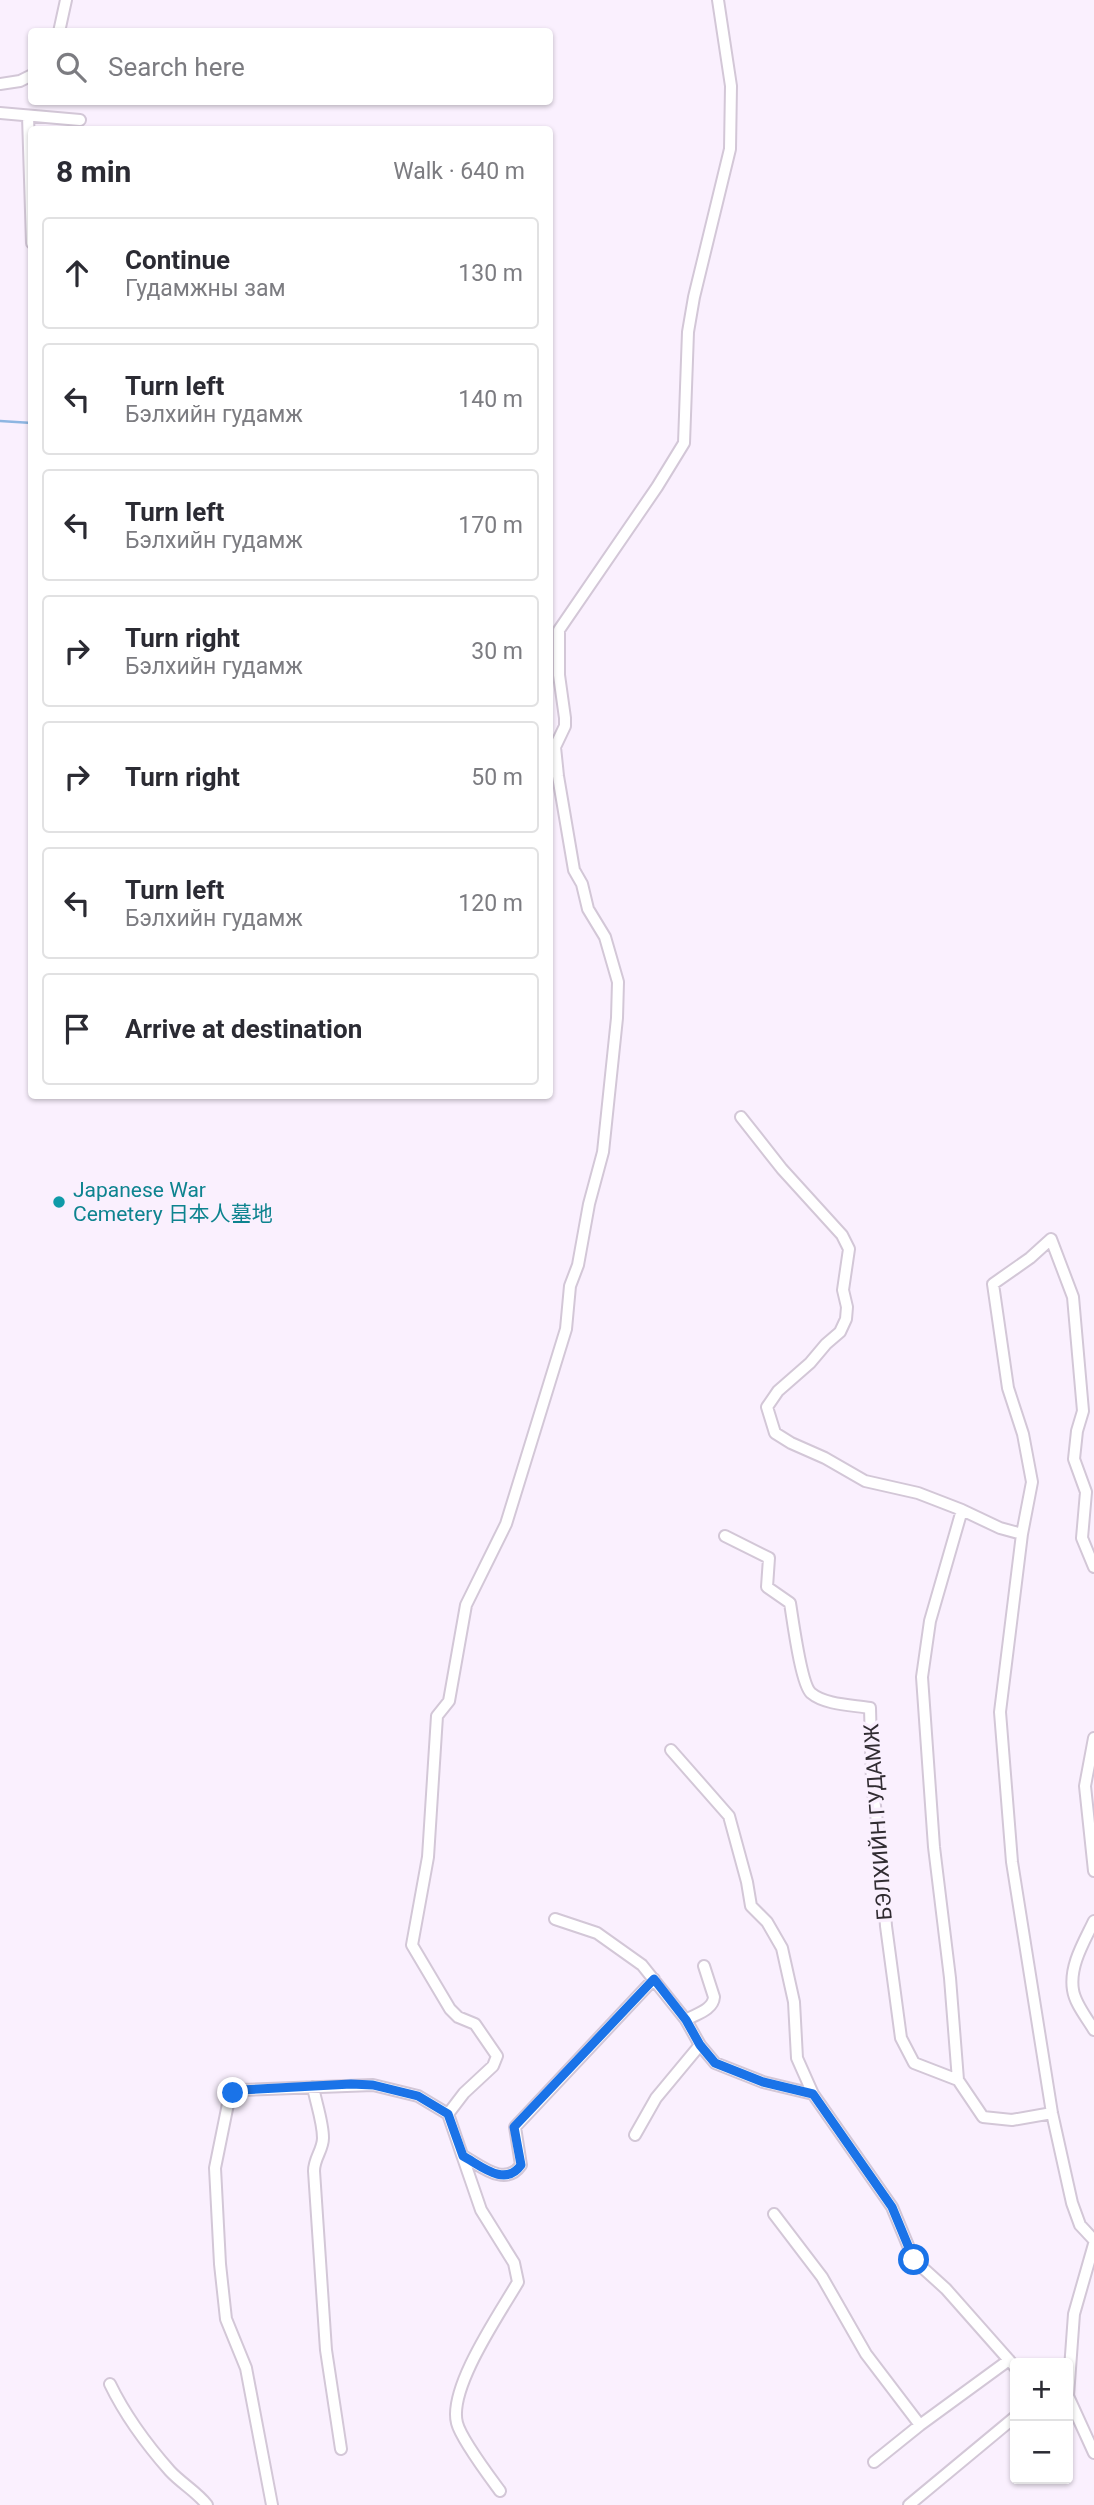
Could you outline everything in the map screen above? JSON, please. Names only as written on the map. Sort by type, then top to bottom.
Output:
[{"type":"street","points":[[60,28],[66,0]]},
{"type":"street","points":[[448,2114],[464,2093],[493,2066],[498,2056],[475,2024],[458,2017],[450,2009],[412,1945],[428,1857],[437,1716],[449,1701],[466,1605],[506,1524],[566,1329],[570,1286],[578,1265],[589,1204],[603,1152],[617,1018],[618,982],[605,937],[587,909],[582,884],[574,870],[558,776],[555,747],[565,726],[559,675],[559,630],[684,443],[688,332],[730,149],[731,86],[718,0]]},
{"type":"street","points":[[0,84],[28,77]]},
{"type":"street","points":[[0,113],[80,120]]},
{"type":"street","points":[[28,116],[28,126]]},
{"type":"street","points":[[741,1117],[782,1169],[842,1235],[849,1249],[843,1290],[847,1307],[846,1319],[840,1332],[778,1391],[767,1407],[775,1433],[865,1481],[918,1493],[1000,1528],[1022,1534]]},
{"type":"street","points":[[1071,2358],[1074,2314],[1094,2242],[1080,2225],[1072,2203],[1052,2113],[1012,1862],[1000,1712],[1022,1534],[1032,1482],[1023,1434],[1008,1388],[993,1284],[1030,1258],[1051,1239],[1073,1297],[1083,1410],[1077,1431],[1074,1459],[1086,1492],[1082,1538],[1094,1567]]},
{"type":"street","points":[[962,1510],[930,1621],[922,1677],[934,1847],[950,1979],[958,2080],[983,2118],[1012,2120],[1052,2113]]},
{"type":"street","name":"БЭЛХИЙН ГУДАМЖ","points":[[725,1536],[769,1558],[767,1587],[790,1603],[803,1682],[812,1694],[828,1701],[870,1708],[872,1783],[886,1926],[901,2038],[914,2063],[958,2080]]},
{"type":"street","points":[[1094,1738],[1085,1786],[1094,1871]]},
{"type":"street","points":[[671,1751],[729,1816],[751,1906],[767,1922],[782,1948],[794,2002],[797,2058],[813,2094],[892,2207],[914,2260],[946,2289],[1010,2361]]},
{"type":"street","points":[[555,1919],[597,1933],[642,1965],[686,2020],[700,2045],[715,2063],[763,2082],[813,2094]]},
{"type":"street","points":[[1094,1921],[1077,1956],[1073,1992],[1094,2030]]},
{"type":"street","points":[[686,2020],[714,2002],[715,1997],[704,1966]]},
{"type":"street","points":[[463,2156],[496,2175],[505,2176],[517,2172],[521,2165],[514,2127],[654,1979]]},
{"type":"street","points":[[635,2135],[656,2098],[700,2045]]},
{"type":"street","points":[[272,2505],[246,2368],[226,2319],[220,2264],[215,2168],[229,2099],[233,2093],[240,2090],[373,2085],[418,2096],[448,2114],[481,2210],[514,2263],[518,2282],[479,2349],[457,2399],[457,2424],[500,2491]]},
{"type":"street","points":[[313,2087],[323,2138],[314,2160],[314,2171],[326,2350],[341,2449]]},
{"type":"street","points":[[774,2214],[822,2277],[866,2354],[920,2425]]},
{"type":"street","points":[[874,2462],[920,2425],[1010,2364]]},
{"type":"street","points":[[110,2384],[118,2401],[171,2472],[207,2505]]},
{"type":"street","points":[[1073,2407],[1094,2453]]},
{"type":"street","points":[[909,2505],[1010,2421]]},
{"type":"waterway","points":[[0,421],[28,423]]},
{"type":"place","name":"Japanese War Cemetery 日本人墓地","points":[[59,1202]]},
{"type":"route","points":[[233,2093],[240,2090],[351,2084],[373,2085],[418,2096],[448,2114],[463,2156],[496,2175],[505,2176],[517,2172],[521,2165],[514,2127],[654,1979],[715,2063],[763,2082],[813,2094],[892,2207],[914,2260]]}]
